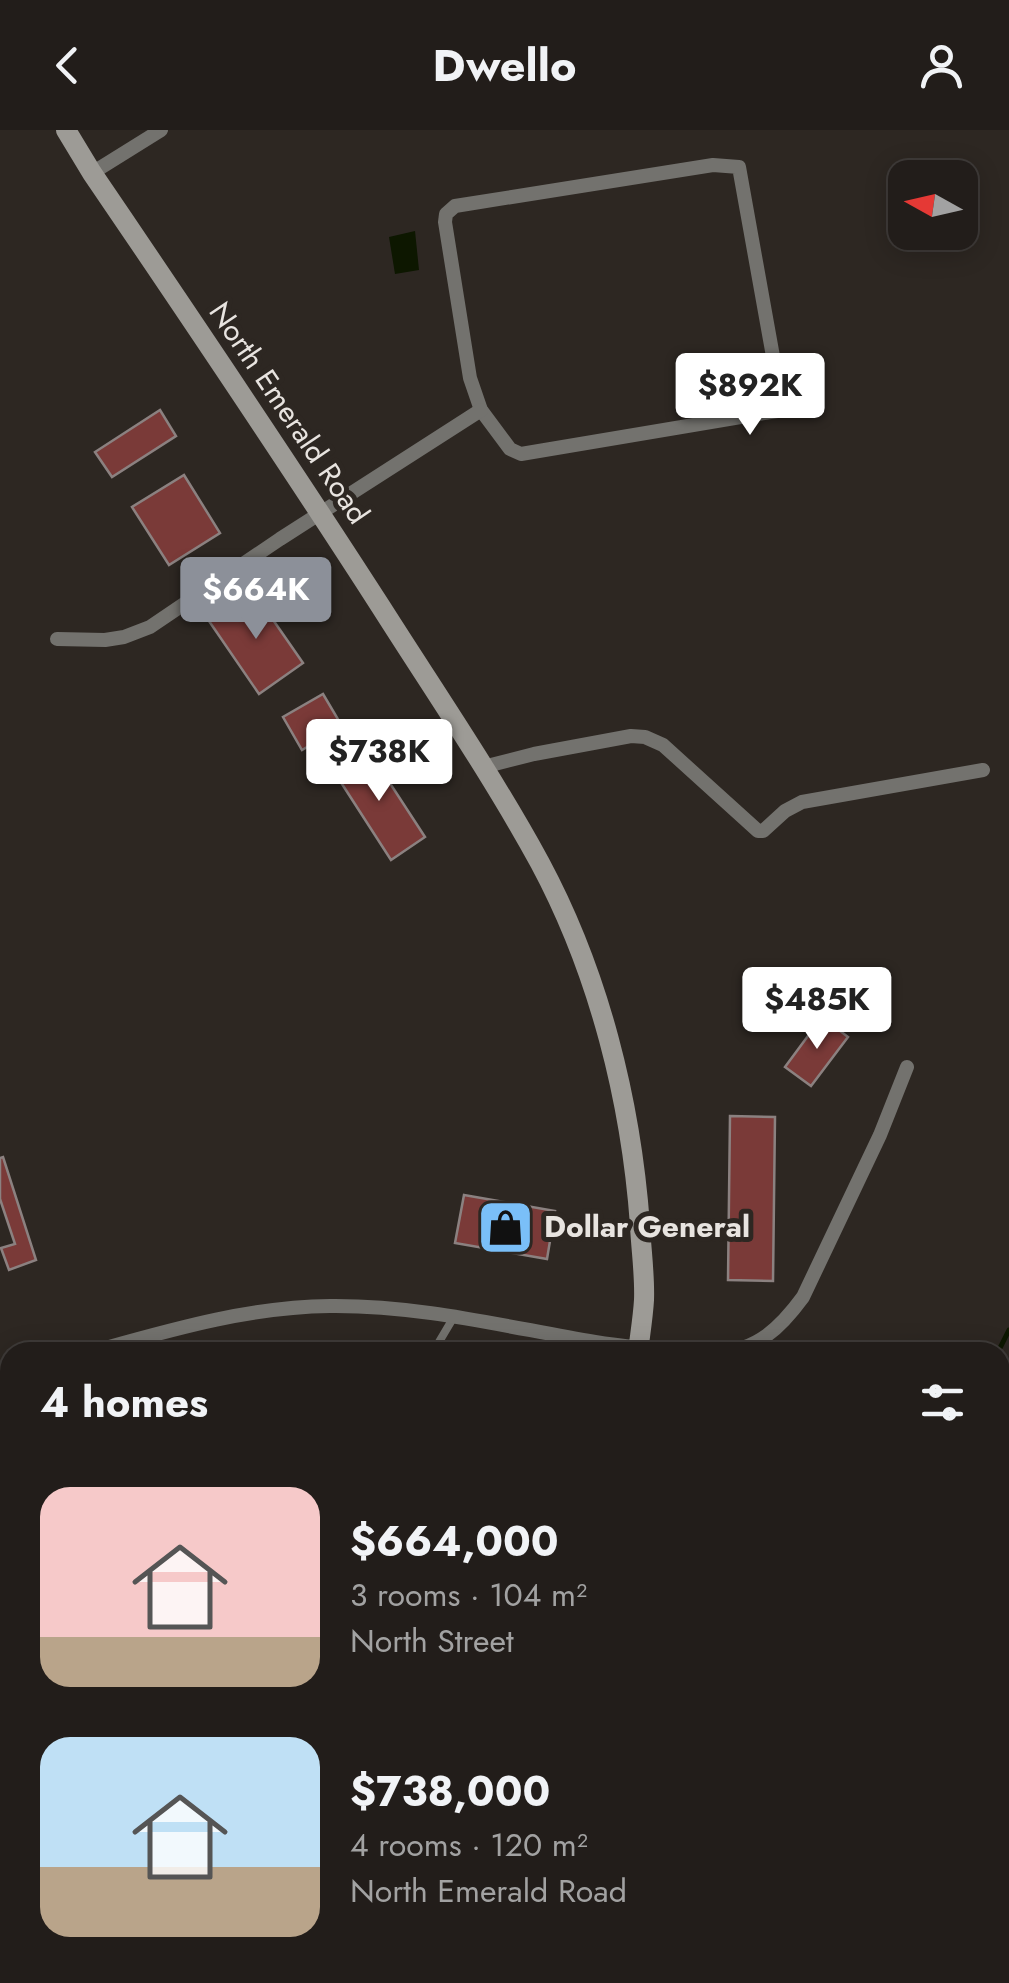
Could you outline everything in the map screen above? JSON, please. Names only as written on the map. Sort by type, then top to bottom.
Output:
[{"type":"main road","name":"North Emerald Road","points":[[66,130],[321,513],[483,767],[541,866],[568,922],[612,1050],[632,1150],[644,1298],[639,1342]]},
{"type":"street","points":[[92,173],[161,130]]},
{"type":"street","points":[[713,164],[739,167],[781,401],[777,411],[521,454],[510,449],[481,410],[470,378],[445,222],[449,210],[713,164]]},
{"type":"street","points":[[57,639],[105,640],[142,632],[481,410]]},
{"type":"street","points":[[483,767],[534,754],[645,737],[662,745],[758,831],[767,829],[785,811],[802,802],[982,770]]},
{"type":"street","points":[[756,1342],[777,1329],[803,1297],[880,1135],[907,1067]]},
{"type":"street","points":[[126,1342],[259,1310],[366,1306],[455,1315],[593,1342]]},
{"type":"lane","points":[[439,1342],[455,1315]]},
{"type":"shaded area","points":[[415,231],[419,270],[395,274],[389,237]]},
{"type":"building","points":[[160,410],[176,436],[112,477],[95,452]]},
{"type":"building","points":[[184,475],[220,533],[169,565],[132,507]]},
{"type":"building","points":[[253,591],[303,663],[259,694],[209,621]]},
{"type":"building","points":[[323,694],[342,726],[302,750],[283,717]]},
{"type":"building","points":[[367,748],[425,837],[391,860],[333,770]]},
{"type":"building","points":[[822,1017],[848,1037],[811,1086],[785,1067]]},
{"type":"building","points":[[730,1116],[775,1117],[773,1281],[728,1280]]},
{"type":"building","points":[[3,1157],[36,1260],[9,1270],[1,1248],[15,1244],[0,1199]]},
{"type":"building","name":"Dollar General","points":[[464,1195],[555,1211],[547,1259],[455,1243]]},
{"type":"waterway","points":[[1003,1342],[1009,1330]]},
{"type":"place","name":"Dollar General","points":[[505,1227]]}]
